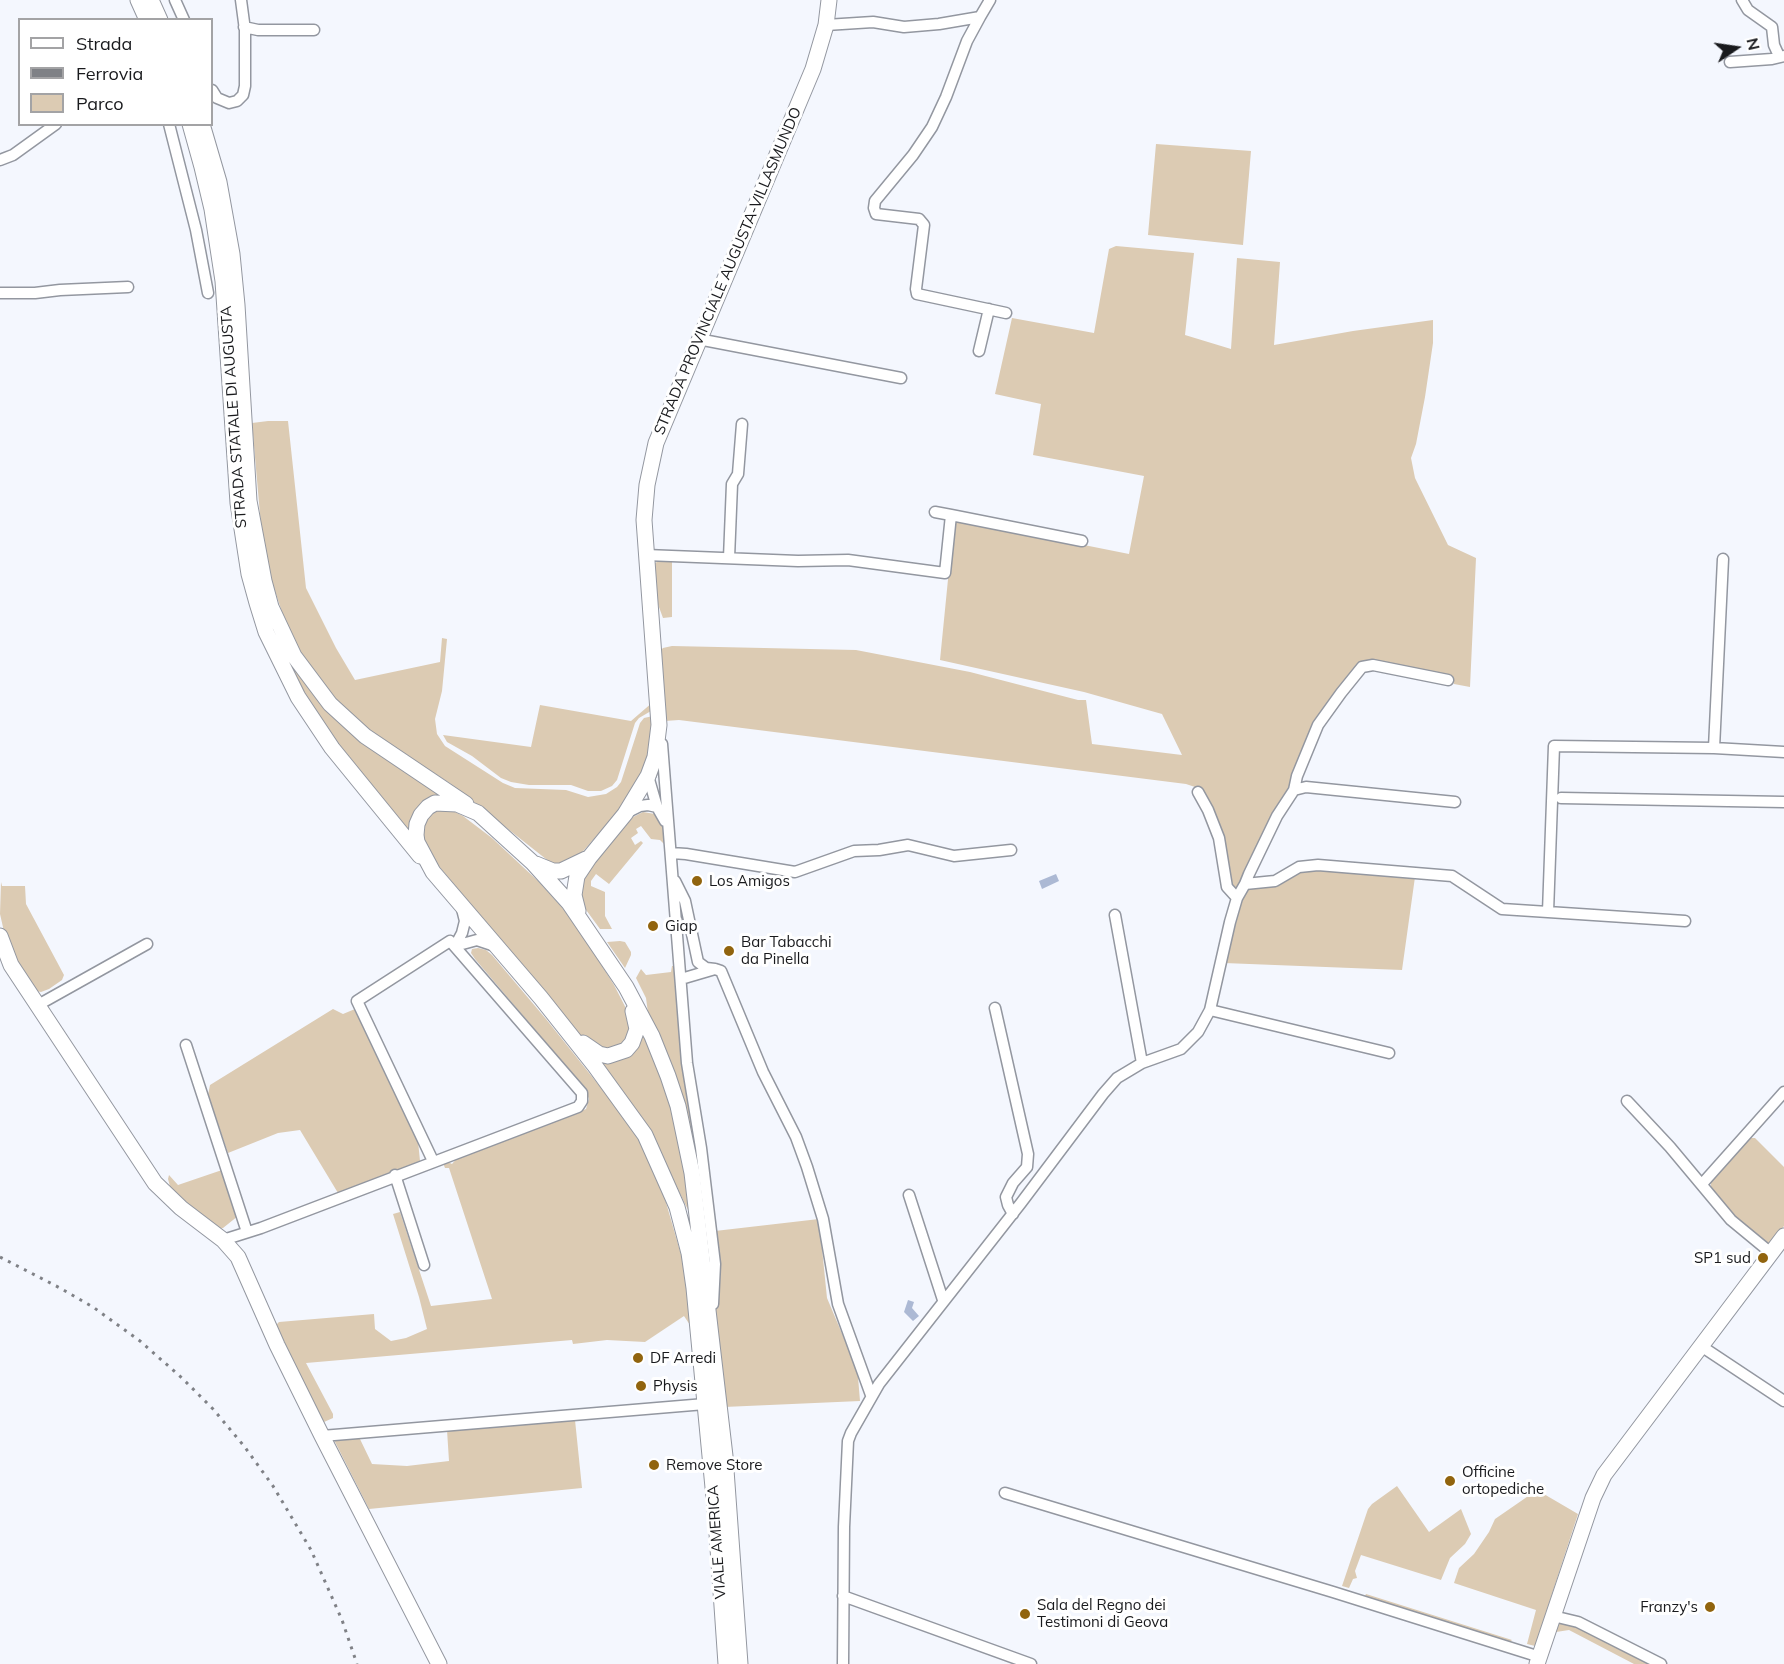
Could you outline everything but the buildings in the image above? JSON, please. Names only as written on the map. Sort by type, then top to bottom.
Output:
[{"type":"main road","points":[[138,0],[146,18]]},
{"type":"main road","points":[[151,0],[159,18]]},
{"type":"main road","name":"STRADA PROVINCIALE AUGUSTA-VILLASMUNDO","points":[[589,858],[625,814],[648,776],[655,757],[659,725],[644,520],[647,485],[656,443],[813,69],[826,25],[829,0]]},
{"type":"main road","name":"STRADA STATALE DI AUGUSTA","points":[[191,126],[212,209],[223,281],[238,502],[249,574],[266,632],[298,697],[332,748],[433,872]]},
{"type":"main road","name":"STRADA STATALE DI AUGUSTA","points":[[203,126],[219,182],[232,254],[249,501],[261,571],[271,607],[294,656],[330,704],[365,736],[448,790],[478,813],[533,863],[580,917],[626,987]]},
{"type":"main road","points":[[478,813],[457,804],[445,802],[428,807],[417,824],[417,842],[433,872],[569,1033],[599,1054],[608,1056],[626,1050],[632,1043],[637,1029],[626,987]]},
{"type":"main road","points":[[533,863],[553,871],[561,871],[589,858]]},
{"type":"main road","points":[[580,917],[574,895],[575,883],[589,858]]},
{"type":"main road","points":[[0,936],[11,964],[155,1183],[180,1208],[223,1240],[238,1257],[277,1345],[439,1664]]},
{"type":"main road","name":"VIALE AMERICA","points":[[626,987],[652,1036],[678,1106],[692,1173],[725,1463],[740,1664]]},
{"type":"main road","name":"VIALE AMERICA","points":[[569,1033],[645,1135],[677,1207],[689,1253],[705,1404],[726,1664]]},
{"type":"main road","points":[[1538,1660],[1593,1498],[1604,1475],[1784,1236]]},
{"type":"street","points":[[175,0],[183,18]]},
{"type":"street","points":[[213,92],[217,98],[229,103],[237,101],[243,94],[245,86],[244,27],[241,0]]},
{"type":"street","points":[[990,0],[967,41],[946,98],[932,127],[913,155],[874,201],[874,208],[876,214],[919,219],[924,225],[917,294],[1006,313]]},
{"type":"street","points":[[1730,62],[1772,60],[1782,56],[1774,45],[1772,27],[1748,10],[1742,0]]},
{"type":"street","points":[[826,25],[873,22],[904,27],[980,17]]},
{"type":"street","points":[[244,27],[258,30],[314,30]]},
{"type":"street","points":[[0,160],[13,155],[53,126]]},
{"type":"street","points":[[170,126],[196,230],[208,293]]},
{"type":"street","points":[[0,293],[128,287]]},
{"type":"street","points":[[979,351],[988,309]]},
{"type":"street","points":[[699,339],[901,378]]},
{"type":"street","points":[[729,558],[732,484],[738,474],[742,424]]},
{"type":"street","points":[[935,512],[1082,542]]},
{"type":"street","points":[[646,555],[848,560],[945,573],[951,515]]},
{"type":"street","points":[[1714,748],[1723,559]]},
{"type":"street","points":[[843,1664],[848,1441],[871,1395],[1117,1078],[1142,1063],[1181,1048],[1198,1032],[1210,1010],[1237,898],[1277,816],[1294,790],[1297,776],[1318,725],[1341,693],[1362,668],[1373,665],[1448,680]]},
{"type":"street","points":[[659,725],[687,1063],[701,1148],[715,1264],[710,1334]]},
{"type":"street","points":[[1548,912],[1554,746],[1714,748],[1784,752]]},
{"type":"street","points":[[665,776],[657,771],[648,776],[657,807],[669,827]]},
{"type":"street","points":[[1294,790],[1306,788],[1455,802]]},
{"type":"street","points":[[1198,792],[1209,810],[1219,838],[1227,886],[1237,898]]},
{"type":"street","points":[[1561,798],[1784,802]]},
{"type":"street","points":[[625,814],[640,806],[657,807]]},
{"type":"street","points":[[671,854],[686,854],[795,872],[854,851],[908,845],[930,849],[947,856],[1011,850]]},
{"type":"street","points":[[1245,884],[1275,881],[1299,867],[1318,865],[1452,876],[1460,879],[1502,909],[1685,921]]},
{"type":"street","points":[[673,876],[686,902],[698,962],[706,968],[721,971],[763,1072],[802,1151],[823,1219],[838,1304],[871,1395]]},
{"type":"street","points":[[455,946],[465,921],[461,906]]},
{"type":"street","points":[[1115,915],[1142,1063]]},
{"type":"street","points":[[455,946],[477,940],[496,947]]},
{"type":"street","points":[[223,1240],[247,1232],[578,1107],[582,1101],[582,1094],[450,941],[357,1001],[434,1161]]},
{"type":"street","points":[[38,1005],[147,944]]},
{"type":"street","points":[[681,979],[715,969]]},
{"type":"street","points":[[995,1008],[1028,1154],[1027,1167],[1006,1197],[1012,1214]]},
{"type":"street","points":[[1210,1010],[1389,1053]]},
{"type":"street","points":[[186,1045],[247,1232]]},
{"type":"street","points":[[1702,1184],[1784,1092]]},
{"type":"street","points":[[1627,1101],[1702,1184],[1731,1220],[1771,1253]]},
{"type":"street","points":[[395,1175],[424,1265]]},
{"type":"street","points":[[909,1195],[943,1300]]},
{"type":"street","points":[[1701,1346],[1784,1401]]},
{"type":"street","points":[[322,1436],[705,1404]]},
{"type":"street","points":[[1005,1493],[1333,1592],[1538,1660]]},
{"type":"street","points":[[843,1596],[1031,1664]]},
{"type":"street","points":[[1553,1616],[1578,1622],[1661,1664]]},
{"type":"green space","points":[[1156,144],[1251,151],[1243,245],[1148,235]]},
{"type":"green space","points":[[1116,246],[1194,253],[1185,335],[1231,349],[1237,258],[1280,262],[1274,345],[1433,320],[1433,343],[1425,397],[1411,458],[1415,478],[1448,545],[1476,558],[1470,687],[1454,684],[1452,677],[1375,660],[1360,664],[1331,697],[1316,721],[1288,792],[1237,892],[1229,885],[1198,788],[1186,784],[679,720],[665,721],[661,650],[663,648],[672,646],[856,650],[970,672],[1078,700],[1086,700],[1092,744],[1182,755],[1162,714],[1084,692],[940,660],[954,519],[1129,554],[1144,476],[1033,455],[1041,404],[995,394],[1012,318],[1094,333],[1109,249]]},
{"type":"green space","points":[[288,421],[306,588],[355,680],[440,662],[442,638],[447,639],[442,691],[435,719],[437,734],[445,746],[503,783],[515,788],[566,790],[588,797],[606,794],[617,787],[621,782],[640,723],[644,718],[653,716],[650,750],[640,777],[621,808],[578,857],[557,865],[551,863],[451,784],[365,728],[326,690],[287,627],[268,570],[262,537],[252,423]]},
{"type":"green space","points":[[661,560],[672,560],[672,617],[663,618],[656,599],[653,564]]},
{"type":"green space","points":[[266,614],[294,665],[443,794],[410,834],[350,767],[297,684]]},
{"type":"green space","points":[[653,702],[651,711],[635,723],[617,780],[612,786],[601,791],[588,791],[571,785],[529,785],[511,782],[501,778],[472,756],[447,742],[443,735],[531,747],[540,705],[631,721]]},
{"type":"green space","points":[[435,810],[453,811],[492,838],[538,881],[566,912],[614,985],[631,1018],[629,1040],[614,1050],[589,1044],[580,1035],[427,852],[421,826]]},
{"type":"green space","points":[[643,812],[655,814],[660,820],[663,826],[664,844],[660,840],[651,839],[641,826],[636,829],[638,833],[631,838],[635,845],[641,841],[643,843],[609,884],[596,874],[591,881],[591,886],[605,892],[605,916],[612,929],[600,929],[581,903],[581,880],[633,817]]},
{"type":"green space","points":[[1317,868],[1415,877],[1402,970],[1224,963],[1245,892],[1298,872]]},
{"type":"green space","points":[[1,882],[2,886],[25,886],[26,904],[64,975],[62,980],[49,989],[36,991],[24,977],[5,936],[0,914]]},
{"type":"green space","points":[[607,942],[625,942],[631,952],[625,968]]},
{"type":"green space","points":[[478,948],[492,955],[546,1019],[629,1123],[645,1151],[665,1199],[684,1265],[690,1325],[684,1316],[645,1342],[607,1340],[573,1344],[572,1340],[306,1363],[333,1414],[333,1418],[324,1422],[320,1420],[276,1325],[279,1322],[374,1314],[375,1329],[391,1341],[406,1338],[427,1329],[393,1214],[400,1212],[431,1306],[492,1299],[449,1168],[445,1168],[443,1163],[446,1161],[452,1164],[458,1157],[586,1109],[589,1099],[585,1089],[475,959],[471,953],[472,949]]},
{"type":"green space","points":[[674,966],[698,1146],[699,1180],[648,1013],[646,998],[636,978],[641,969],[646,975],[671,972]]},
{"type":"green space","points":[[333,1009],[343,1014],[355,1009],[418,1141],[420,1161],[338,1193],[300,1130],[278,1133],[228,1153],[208,1095],[210,1085]]},
{"type":"green space","points":[[642,1035],[647,1036],[655,1055],[682,1143],[692,1225],[688,1210],[660,1152],[600,1063],[627,1057]]},
{"type":"green space","points":[[1750,1138],[1755,1138],[1784,1167],[1784,1226],[1769,1245],[1738,1223],[1714,1195],[1711,1187],[1711,1181]]},
{"type":"green space","points":[[222,1170],[238,1216],[223,1228],[218,1229],[196,1214],[171,1190],[168,1179],[169,1175],[178,1185]]},
{"type":"green space","points":[[819,1219],[827,1298],[854,1362],[860,1401],[724,1407],[715,1313],[715,1231]]},
{"type":"green space","points":[[575,1420],[582,1488],[369,1509],[334,1440],[359,1437],[372,1464],[407,1466],[449,1461],[447,1430]]},
{"type":"green space","points":[[1397,1486],[1429,1532],[1461,1509],[1471,1534],[1465,1544],[1450,1558],[1441,1580],[1361,1555],[1355,1571],[1357,1578],[1353,1579],[1349,1588],[1342,1586],[1368,1509]]},
{"type":"green space","points":[[1537,1490],[1578,1514],[1535,1646],[1527,1644],[1536,1610],[1454,1583],[1459,1568],[1474,1554],[1495,1519]]},
{"type":"green space","points":[[1366,1594],[1512,1640],[1510,1642],[1365,1596]]},
{"type":"green space","points":[[1559,1623],[1574,1624],[1653,1664],[1634,1664],[1569,1630],[1556,1632]]},
{"type":"water","points":[[1056,874],[1059,881],[1042,889],[1039,881]]},
{"type":"water","points":[[908,1300],[914,1302],[912,1308],[919,1316],[913,1321],[904,1312]]},
{"type":"railway","points":[[0,1257],[93,1307],[140,1341],[213,1409],[273,1486],[311,1550],[342,1620],[357,1664]]},
{"type":"place","name":"Los Amigos","points":[[697,881]]},
{"type":"place","name":"Giap","points":[[653,926]]},
{"type":"place","name":"Bar Tabacchi da Pinella","points":[[729,951]]},
{"type":"place","name":"SP1 sud","points":[[1763,1258]]},
{"type":"place","name":"DF Arredi","points":[[638,1358]]},
{"type":"place","name":"Physis","points":[[641,1386]]},
{"type":"place","name":"Remove Store","points":[[654,1465]]},
{"type":"place","name":"Officine ortopediche","points":[[1450,1481]]},
{"type":"place","name":"Franzy's","points":[[1710,1607]]},
{"type":"place","name":"Sala del Regno dei Testimoni di Geova","points":[[1025,1614]]}]
